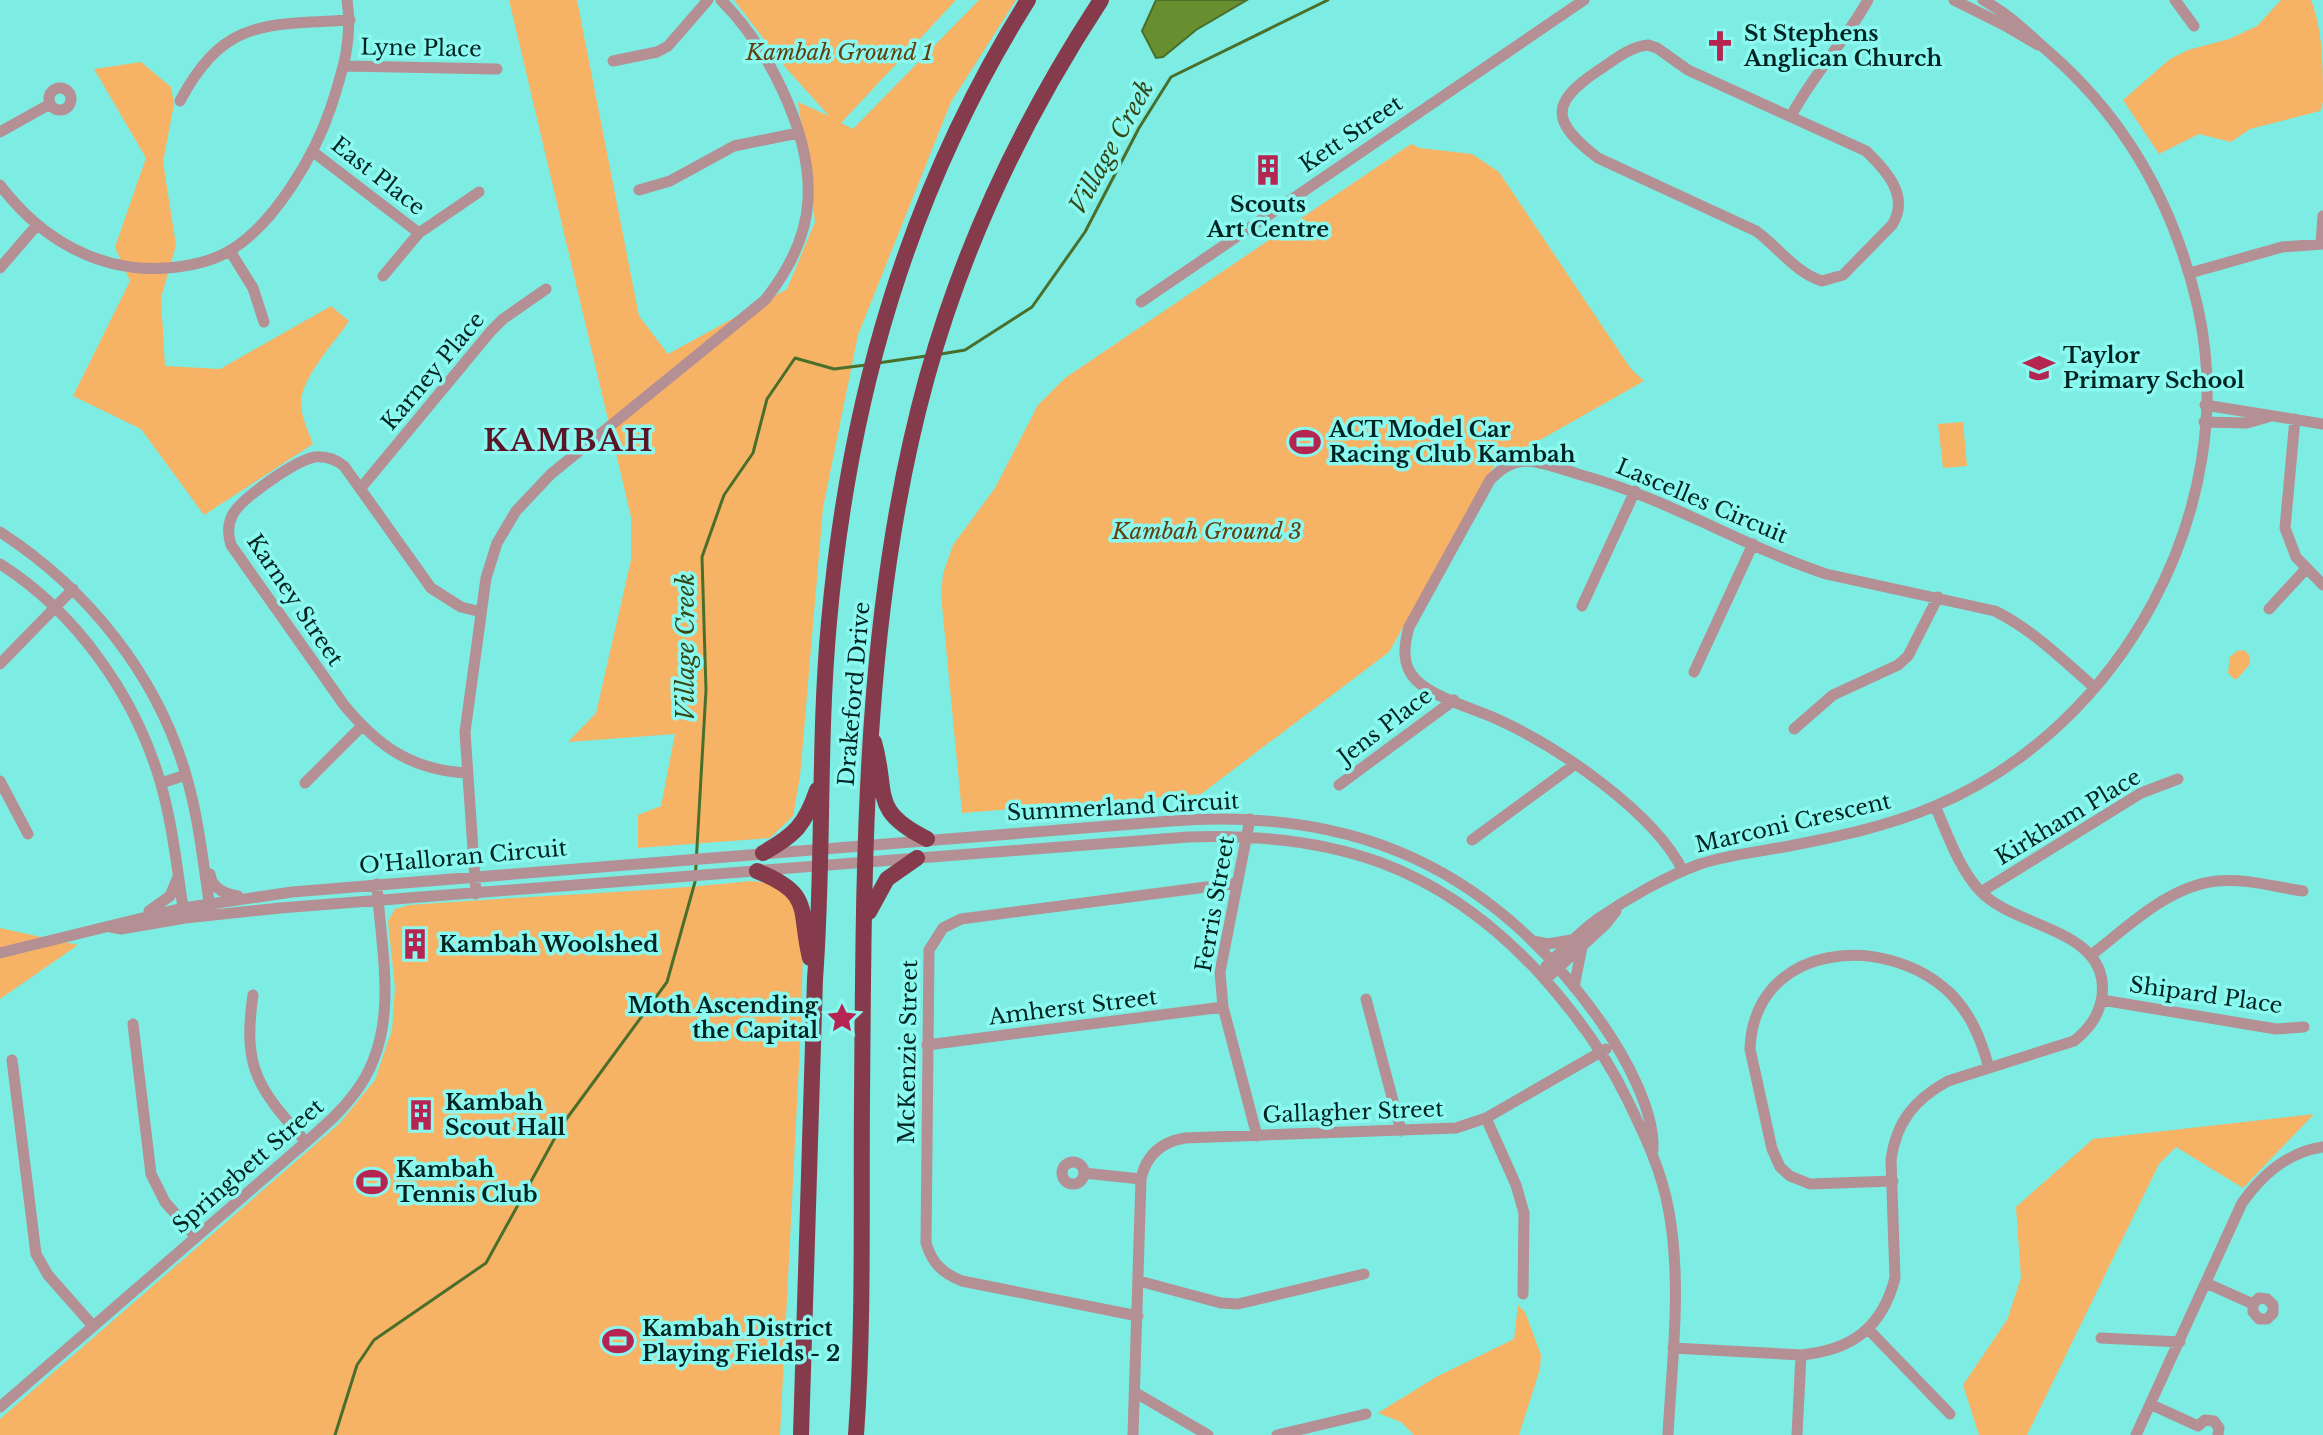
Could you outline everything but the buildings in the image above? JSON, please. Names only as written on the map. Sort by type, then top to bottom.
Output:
[{"type":"highway","name":"Drakeford Drive","points":[[801,1435],[824,699],[842,507],[862,397],[905,249],[966,110],[1028,0]]},
{"type":"highway","name":"Drakeford Drive","points":[[856,1435],[861,1338],[866,844],[871,729],[894,527],[927,376],[965,261],[1019,140],[1061,63],[1101,0]]},
{"type":"highway","points":[[871,729],[880,762],[885,805],[898,822],[927,839]]},
{"type":"highway","points":[[763,853],[790,837],[800,827],[822,776]]},
{"type":"highway","points":[[865,923],[873,901],[887,879],[917,858]]},
{"type":"highway","points":[[757,871],[786,885],[800,902],[815,979]]},
{"type":"street","points":[[0,185],[37,225],[56,241],[78,253],[128,267],[183,267],[206,262],[230,251],[264,220],[286,194],[327,120],[345,66],[350,20],[347,0]]},
{"type":"street","points":[[613,61],[657,52],[668,46],[708,0]]},
{"type":"street","points":[[476,894],[465,732],[486,578],[497,543],[532,491],[765,300],[781,279],[798,244],[807,209],[808,175],[798,133],[772,70],[745,28],[721,0]]},
{"type":"street","name":"Kett Street","points":[[1141,302],[1584,0]]},
{"type":"street","points":[[1791,116],[1811,81],[1855,23],[1868,0]]},
{"type":"street","name":"Marconi Crescent","points":[[1954,0],[2046,49]]},
{"type":"street","name":"Marconi Crescent","points":[[1542,976],[1579,942],[1598,918],[1683,871],[1725,857],[1848,835],[1884,825],[1970,790],[2026,753],[2062,723],[2095,688],[2137,631],[2167,574],[2197,480],[2204,422],[2203,337],[2190,273],[2159,191],[2125,134],[2091,91],[2020,23],[1983,0]]},
{"type":"street","points":[[2175,0],[2194,26]]},
{"type":"street","points":[[180,101],[194,74],[219,48],[240,34],[273,25],[350,20]]},
{"type":"street","points":[[1648,45],[1688,70],[1791,116],[1866,151],[1900,196],[1898,216],[1892,225],[1843,275],[1830,280],[1814,279],[1756,231],[1598,158],[1581,144],[1565,123],[1562,109],[1575,86],[1628,50],[1648,45]]},
{"type":"street","name":"Lyne Place","points":[[345,66],[497,69]]},
{"type":"street","points":[[0,132],[50,104]]},
{"type":"street","points":[[639,190],[670,181],[734,146],[798,133]]},
{"type":"street","name":"East Place","points":[[312,151],[419,233]]},
{"type":"street","name":"East Place","points":[[383,276],[419,233],[479,192]]},
{"type":"street","points":[[2190,273],[2282,247],[2322,244],[2323,216]]},
{"type":"street","points":[[0,268],[37,225]]},
{"type":"street","points":[[230,251],[253,288],[264,322]]},
{"type":"street","name":"Karney Place","points":[[360,489],[491,331],[546,289]]},
{"type":"street","points":[[2205,405],[2323,424]]},
{"type":"street","points":[[2204,422],[2247,423],[2268,417]]},
{"type":"street","points":[[2295,419],[2285,528],[2288,543],[2306,569],[2323,585]]},
{"type":"street","name":"Karney Street","points":[[467,773],[436,769],[407,760],[383,745],[362,726],[231,545],[228,529],[234,512],[243,502],[299,462],[324,457],[340,463],[431,588],[461,607],[481,612]]},
{"type":"street","name":"Lascelles Circuit","points":[[1683,871],[1670,847],[1621,800],[1574,765],[1502,721],[1426,688],[1416,679],[1406,662],[1405,641],[1409,627],[1490,480],[1504,468],[1527,461],[1635,491],[1826,574],[1995,611],[2015,621],[2095,688]]},
{"type":"street","points":[[1582,606],[1635,491]]},
{"type":"street","points":[[0,532],[73,589],[118,641],[141,675],[166,723],[186,775],[202,850],[210,909]]},
{"type":"street","points":[[1694,672],[1753,544]]},
{"type":"street","points":[[0,564],[54,608],[82,637],[118,689],[143,734],[161,783],[171,826],[184,913]]},
{"type":"street","points":[[2269,609],[2306,569]]},
{"type":"street","points":[[0,664],[73,589]]},
{"type":"street","points":[[1794,729],[1833,695],[1898,665],[1908,656],[1938,597]]},
{"type":"street","name":"Jens Place","points":[[1339,785],[1454,700]]},
{"type":"street","points":[[305,783],[362,726]]},
{"type":"street","points":[[1472,840],[1574,765]]},
{"type":"street","points":[[161,783],[186,775]]},
{"type":"street","name":"Kirkham Place","points":[[1981,892],[2141,793],[2178,779]]},
{"type":"street","points":[[0,781],[28,834]]},
{"type":"street","points":[[1673,1348],[1801,1355],[1836,1348],[1868,1329],[1890,1296],[1895,1278],[1894,1143],[1904,1118],[1916,1103],[1948,1081],[2074,1041],[2091,1026],[2102,1000],[2101,976],[2091,955],[2072,939],[2013,915],[1981,892],[1959,859],[1935,806]]},
{"type":"street","name":"Summerland Circuit","points":[[821,848],[1198,819],[1250,819],[1329,829],[1407,854],[1475,891],[1533,941],[1574,987],[1615,1044],[1651,1123],[1653,1151],[1669,1210],[1675,1259],[1676,1297],[1668,1435]]},
{"type":"street","name":"Ferris Street","points":[[1250,819],[1221,960],[1223,1007],[1257,1136]]},
{"type":"street","name":"Summerland Circuit","points":[[820,866],[1188,837],[1246,837],[1333,848],[1373,860],[1412,876],[1481,917],[1542,976],[1601,1052],[1653,1151]]},
{"type":"street","name":"O'Halloran Circuit","points":[[210,909],[250,898],[377,884],[821,848]]},
{"type":"street","points":[[202,850],[214,885],[231,895],[250,898]]},
{"type":"street","name":"O'Halloran Circuit","points":[[0,953],[117,924],[121,929],[210,909],[378,901],[820,866]]},
{"type":"street","points":[[117,924],[163,903],[170,896],[178,877]]},
{"type":"street","points":[[2091,955],[2160,903],[2198,884],[2237,880],[2303,891]]},
{"type":"street","name":"McKenzie Street","points":[[1138,1316],[962,1281],[948,1276],[930,1256],[926,1243],[929,950],[934,938],[949,924],[961,919],[1237,883]]},
{"type":"street","name":"Springbett Street","points":[[0,1407],[340,1112],[357,1091],[379,1046],[386,1011],[377,884]]},
{"type":"street","points":[[1533,941],[1579,942],[1574,987]]},
{"type":"street","points":[[1893,1181],[1810,1184],[1790,1176],[1780,1167],[1772,1149],[1750,1049],[1750,1032],[1755,1015],[1776,984],[1799,966],[1826,956],[1852,955],[1902,964],[1924,974],[1952,995],[1973,1023],[1989,1068]]},
{"type":"street","points":[[253,995],[249,1025],[254,1071],[269,1100],[306,1142]]},
{"type":"street","points":[[1366,999],[1401,1131]]},
{"type":"street","name":"Shipard Place","points":[[2102,1000],[2276,1029],[2304,1027]]},
{"type":"street","name":"Amherst Street","points":[[927,1045],[1223,1007]]},
{"type":"street","points":[[133,1024],[151,1174],[165,1202],[196,1237]]},
{"type":"street","name":"Gallagher Street","points":[[1141,1179],[1150,1156],[1172,1140],[1456,1128],[1486,1118],[1615,1044]]},
{"type":"street","points":[[12,1060],[36,1254],[48,1275],[93,1326]]},
{"type":"street","points":[[1486,1118],[1522,1203],[1523,1294]]},
{"type":"street","points":[[2136,1435],[2242,1203],[2254,1185],[2281,1163],[2299,1153],[2323,1147]]},
{"type":"street","points":[[1084,1173],[1141,1179],[1133,1435]]},
{"type":"street","points":[[1139,1281],[1221,1303],[1238,1304],[1364,1274]]},
{"type":"street","points":[[2206,1283],[2253,1304]]},
{"type":"street","points":[[1868,1329],[1950,1414]]},
{"type":"street","points":[[2101,1338],[2180,1342]]},
{"type":"street","points":[[1797,1435],[1801,1355]]},
{"type":"street","points":[[1136,1393],[1208,1435]]},
{"type":"street","points":[[2152,1405],[2198,1430],[2205,1420],[2214,1421],[2219,1428],[2218,1435]]},
{"type":"street","points":[[1277,1435],[1366,1414]]},
{"type":"green space","name":"Kambah Ground 1","points":[[509,0],[577,0],[639,316],[668,354],[787,289],[815,222],[798,102],[829,116],[786,68],[734,0],[956,0],[841,123],[853,129],[979,0],[1016,0],[951,102],[858,335],[823,508],[800,777],[793,816],[770,838],[638,848],[638,815],[661,806],[675,734],[568,742],[596,713],[631,560],[631,517]]},
{"type":"green space","points":[[2281,0],[2311,0],[2322,50],[2323,102],[2320,111],[2250,129],[2231,142],[2199,134],[2159,154],[2123,100],[2170,59],[2257,26]]},
{"type":"green space","points":[[141,62],[171,87],[174,104],[163,162],[176,245],[161,298],[165,366],[220,369],[331,306],[349,321],[313,371],[303,392],[302,413],[313,444],[204,515],[141,429],[73,396],[130,281],[115,247],[146,158],[94,69]]},
{"type":"green space","name":"Kambah Ground 3","points":[[1411,144],[1420,148],[1472,154],[1499,172],[1631,369],[1644,381],[1494,466],[1389,652],[1201,794],[962,813],[941,595],[943,574],[953,545],[995,488],[1038,405],[1065,378]]},
{"type":"green space","points":[[1963,422],[1967,466],[1943,468],[1938,424]]},
{"type":"green space","points":[[2244,650],[2250,656],[2250,664],[2234,679],[2228,673],[2230,657]]},
{"type":"green space","points":[[751,881],[769,883],[791,897],[803,947],[780,1435],[0,1435],[0,1419],[340,1123],[375,1080],[392,1030],[395,987],[388,921],[395,909],[409,905]]},
{"type":"green space","points":[[0,928],[78,945],[0,999]]},
{"type":"green space","points":[[2314,1114],[2243,1188],[2176,1147],[2159,1164],[2027,1435],[1979,1435],[1963,1385],[2007,1320],[2021,1278],[2016,1207],[2093,1139]]},
{"type":"green space","points":[[1518,1305],[1525,1312],[1541,1355],[1540,1369],[1519,1435],[1414,1435],[1401,1422],[1378,1413],[1436,1377],[1514,1339]]},
{"type":"shaded area","points":[[1156,0],[1247,0],[1196,30],[1163,57],[1156,58],[1142,31]]},
{"type":"waterway","name":"Village Creek","points":[[941,354],[965,350],[1032,307],[1085,232],[1139,128],[1171,77],[1328,0]]},
{"type":"waterway","name":"Village Creek","points":[[878,363],[926,356]]},
{"type":"waterway","name":"Village Creek","points":[[335,1435],[357,1365],[374,1340],[486,1263],[562,1125],[667,982],[695,882],[706,690],[702,557],[724,495],[753,453],[767,399],[795,358],[834,369],[866,365]]},
{"type":"place","name":"St Stephens Anglican Church","points":[[1720,46]]},
{"type":"place","name":"Scouts Art Centre","points":[[1268,170]]},
{"type":"place","name":"Taylor Primary School","points":[[2039,368]]},
{"type":"place","name":"ACT Model Car Racing Club Kambah","points":[[1305,442]]},
{"type":"place","name":"Kambah Woolshed","points":[[415,944]]},
{"type":"place","name":"Moth Ascending the Capital","points":[[842,1018]]},
{"type":"place","name":"Kambah Scout Hall","points":[[421,1115]]},
{"type":"place","name":"Kambah Tennis Club","points":[[372,1182]]},
{"type":"place","name":"Kambah District Playing Fields - 2","points":[[618,1341]]},
{"type":"district","name":"KAMBAH","points":[[569,440]]}]
